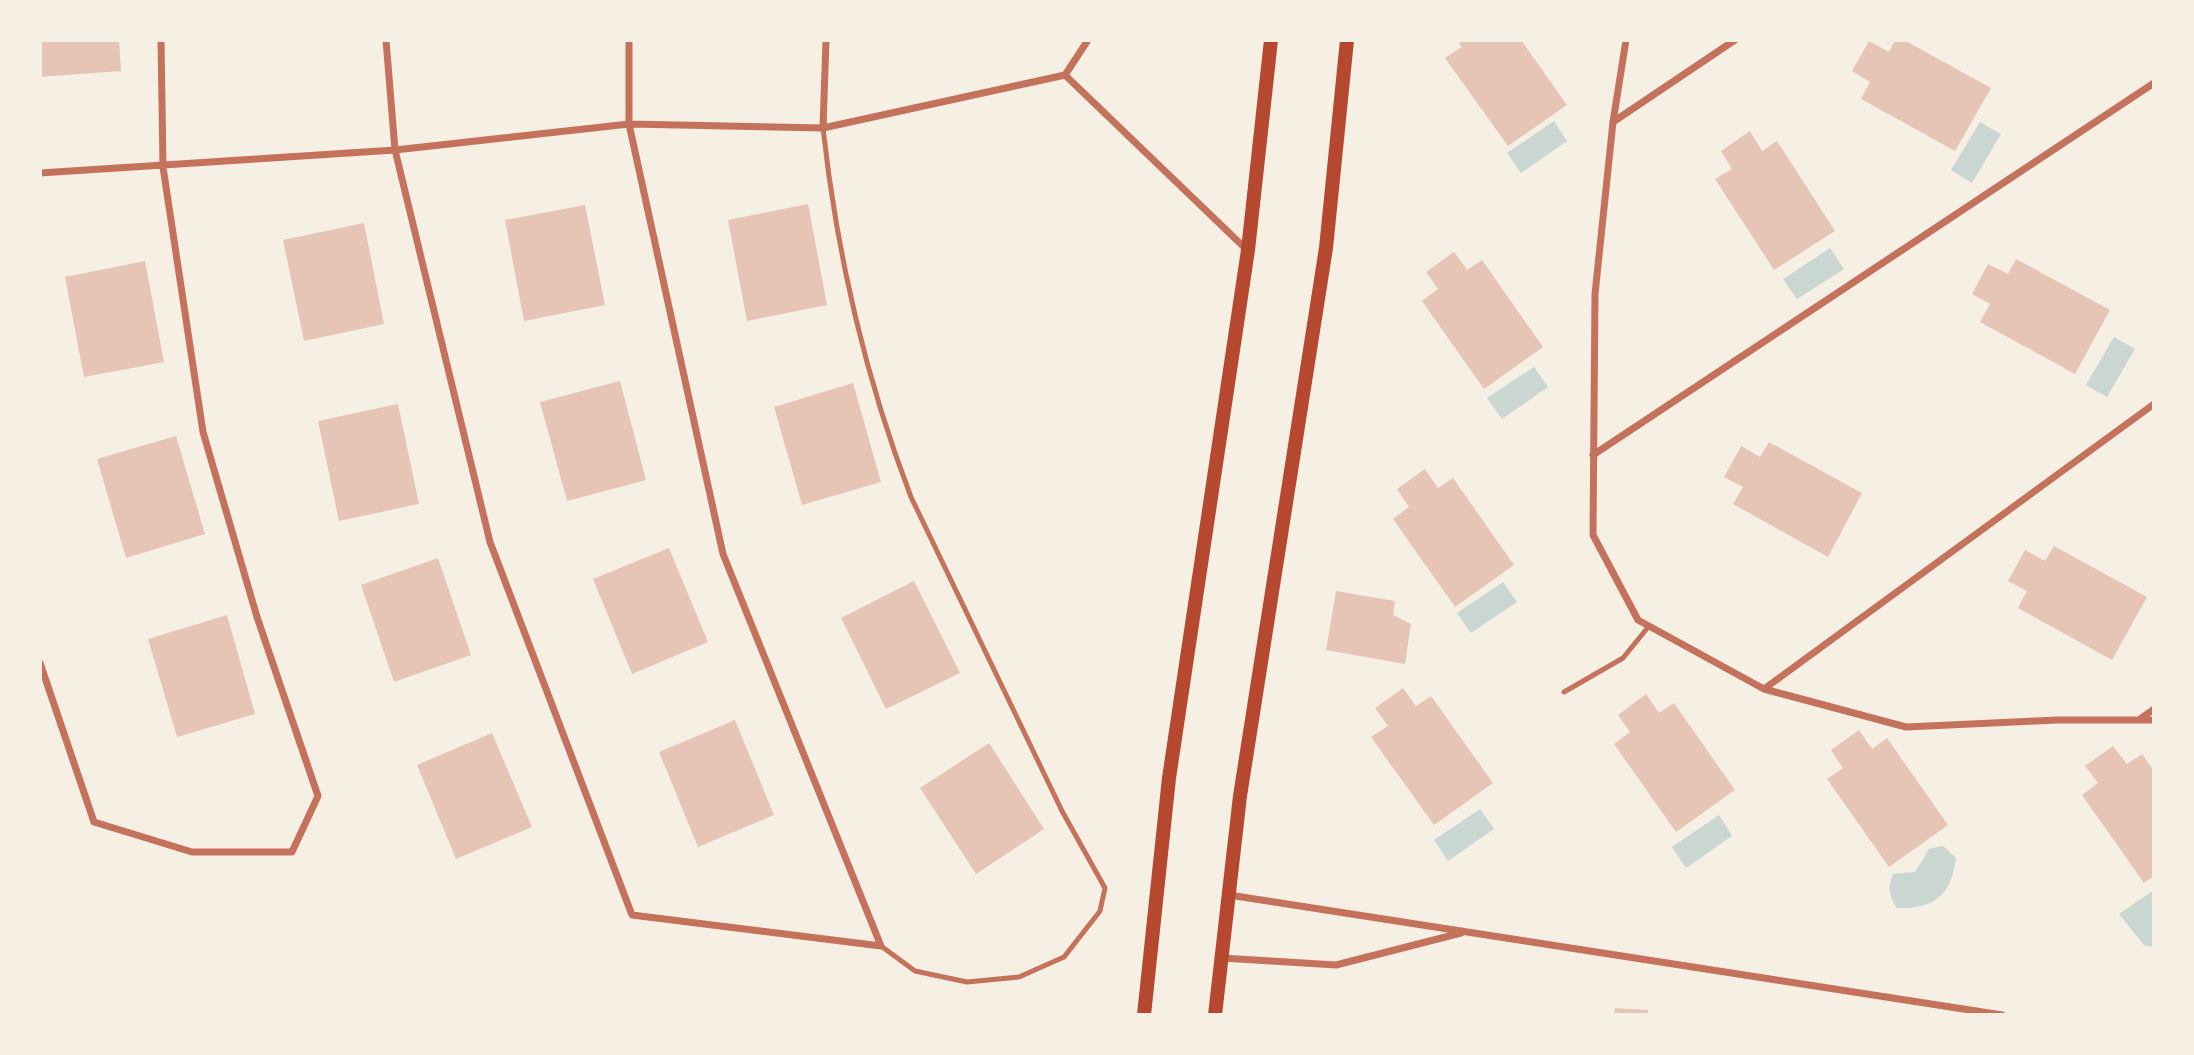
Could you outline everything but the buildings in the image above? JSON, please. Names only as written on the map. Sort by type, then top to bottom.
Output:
[{"type":"main road","points":[[1144,1015],[1168,778],[1248,250],[1271,40]]},
{"type":"main road","points":[[1215,1015],[1240,796],[1326,248],[1347,40]]},
{"type":"street","points":[[40,663],[94,822],[192,852],[292,852],[318,796],[257,617],[204,432],[163,167],[162,40]]},
{"type":"street","points":[[386,40],[395,150],[490,542],[632,915],[881,946],[723,554],[629,124],[629,40]]},
{"type":"street","points":[[823,128],[826,40]]},
{"type":"street","points":[[40,173],[395,150],[629,124],[823,128],[1065,75],[1088,40]]},
{"type":"street","points":[[1626,40],[1613,122],[1595,294],[1593,535],[1638,620],[1764,689],[1906,727],[2154,720]]},
{"type":"street","points":[[1613,122],[1735,40]]},
{"type":"street","points":[[1065,75],[1248,250]]},
{"type":"street","points":[[1593,455],[2154,82]]},
{"type":"street","points":[[1764,689],[2154,404]]},
{"type":"street","points":[[2138,720],[2154,709]]},
{"type":"street","points":[[1228,895],[2002,1015]]},
{"type":"street","points":[[1221,958],[1336,965],[1465,933]]},
{"type":"lane","points":[[823,128],[842,266],[861,348],[893,450],[911,497],[1062,811],[1102,878],[1105,888],[1100,911],[1064,957],[1019,977],[967,982],[915,971],[881,946]]},
{"type":"lane","points":[[1564,692],[1623,657],[1649,626]]},
{"type":"shaded area","points":[[1554,121],[1567,141],[1521,173],[1507,153]]},
{"type":"shaded area","points":[[1980,122],[2001,134],[1972,183],[1951,170]]},
{"type":"shaded area","points":[[1830,248],[1844,269],[1797,299],[1783,279]]},
{"type":"shaded area","points":[[2114,337],[2135,349],[2107,397],[2086,385]]},
{"type":"shaded area","points":[[1534,367],[1548,387],[1502,419],[1487,398]]},
{"type":"shaded area","points":[[1503,582],[1517,602],[1471,633],[1457,613]]},
{"type":"shaded area","points":[[1480,809],[1494,829],[1448,861],[1434,840]]},
{"type":"shaded area","points":[[1719,815],[1732,836],[1686,868],[1672,847]]},
{"type":"shaded area","points":[[1943,846],[1956,858],[1954,871],[1945,890],[1939,897],[1922,906],[1897,908],[1890,892],[1893,874],[1915,872],[1929,849]]},
{"type":"shaded area","points":[[2154,890],[2154,947],[2144,945],[2119,914]]}]
